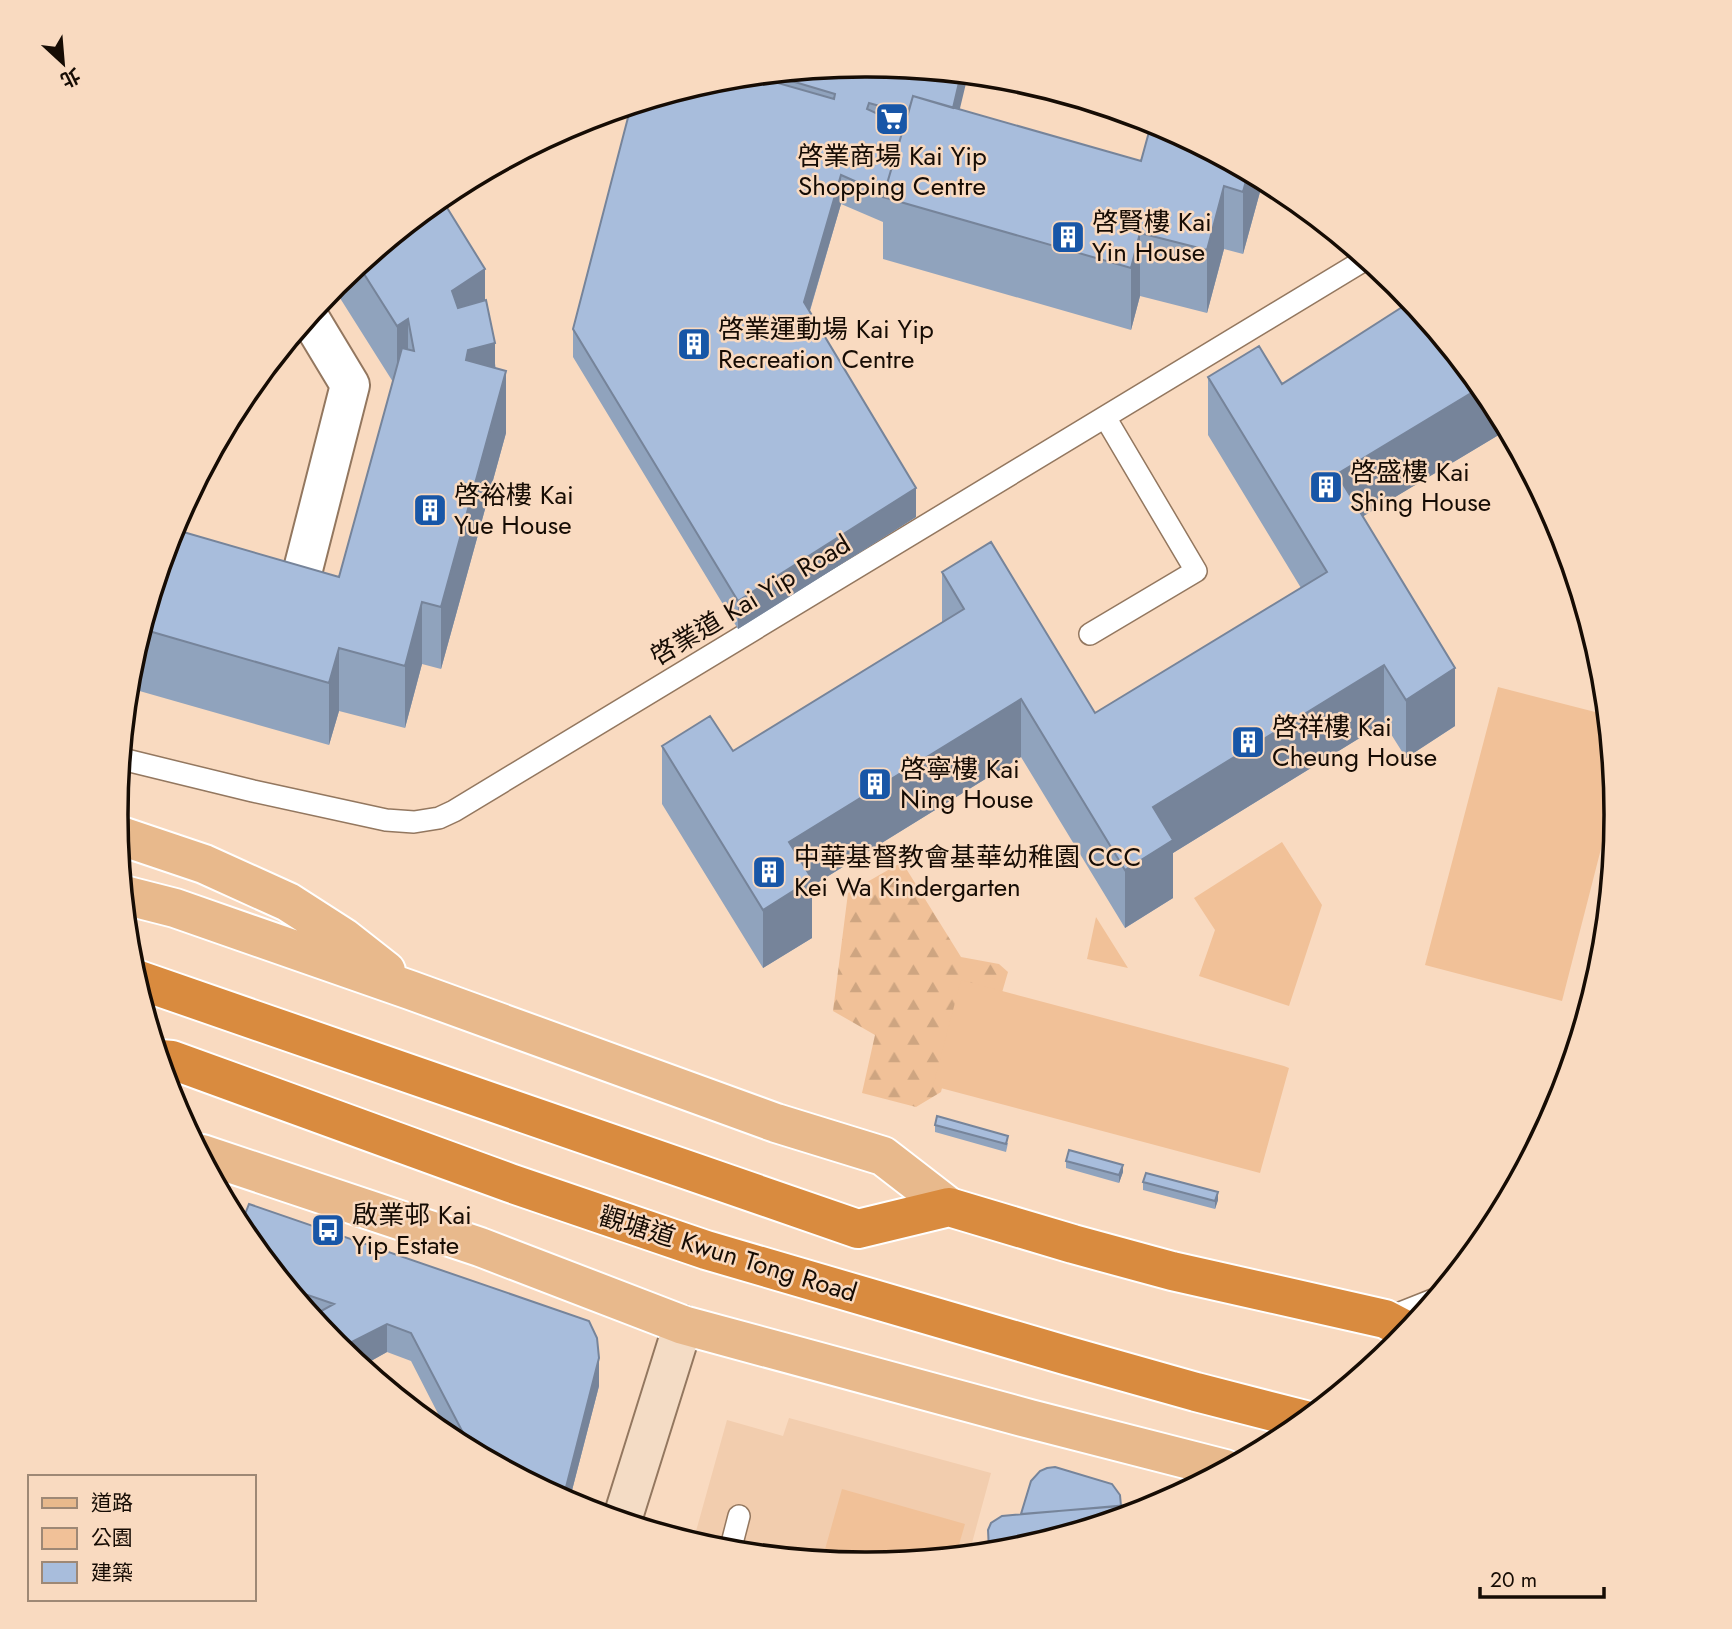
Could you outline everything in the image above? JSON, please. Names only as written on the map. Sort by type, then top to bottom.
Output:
[{"type":"highway","points":[[149,983],[858,1229],[949,1207],[1172,1271],[1399,1323]]},
{"type":"highway","name":"觀塘道 Kwun Tong Road","points":[[172,1062],[510,1184],[706,1250],[1065,1355],[1292,1417]]},
{"type":"main road","points":[[129,839],[204,864],[288,902],[344,939],[410,990]]},
{"type":"main road","points":[[134,897],[175,908],[410,990],[776,1123],[883,1156],[949,1207]]},
{"type":"main road","points":[[214,1158],[480,1247],[683,1325],[1212,1466]]},
{"type":"street","points":[[243,580],[297,593],[350,385],[314,326]]},
{"type":"street","points":[[625,1511],[683,1325]]},
{"type":"lane","name":"啓業道 Kai Yip Road","points":[[131,761],[386,820],[414,822],[439,818],[760,618],[1105,417],[1357,265]]},
{"type":"lane","points":[[1090,634],[1196,571],[1105,417]]},
{"type":"lane","points":[[733,1540],[739,1516]]},
{"type":"shaded area","points":[[789,1418],[991,1473],[972,1544],[866,1552],[818,1550],[770,1546],[696,1532],[727,1420],[783,1436]]},
{"type":"green space","points":[[1498,687],[1596,712],[1602,766],[1603,841],[1562,1001],[1425,965]]},
{"type":"green space","points":[[1282,842],[1322,905],[1289,1006],[1199,976],[1215,930],[1194,898]]},
{"type":"green space","points":[[902,862],[961,957],[999,964],[1008,972],[1001,996],[955,1035],[941,1092],[916,1107],[862,1093],[875,1035],[833,1011],[848,893]]},
{"type":"green space","points":[[1096,917],[1128,968],[1087,959]]},
{"type":"green space","points":[[961,980],[1289,1068],[1260,1173],[933,1086]]},
{"type":"green space","points":[[842,1489],[965,1524],[959,1546],[866,1552],[825,1550]]},
{"type":"building","name":"啓業運動場 Kai Yip Recreation Centre","points":[[866,77],[959,83],[953,108],[913,96],[908,114],[869,103],[867,109],[904,126],[884,194],[841,175],[804,302],[916,488],[738,601],[573,329],[628,116],[675,102],[770,83],[834,99],[835,94],[792,81]]},
{"type":"building","points":[[913,96],[1141,161],[1149,133],[1246,182],[1243,192],[1224,186],[1207,250],[1140,233],[1131,268],[883,197]]},
{"type":"building","name":"啓裕樓 Kai Yue House","points":[[447,208],[485,269],[452,291],[458,308],[486,300],[495,343],[468,350],[466,360],[506,371],[441,607],[422,602],[405,666],[339,648],[329,683],[152,632],[185,532],[339,577],[402,348],[414,351],[408,319],[397,326],[364,275],[417,229]]},
{"type":"building","points":[[1401,308],[1471,393],[1337,474],[1455,668],[1406,700],[1384,665],[1153,807],[1173,840],[1125,870],[1021,699],[789,842],[812,879],[763,910],[662,746],[710,716],[733,751],[964,609],[942,572],[991,542],[1095,713],[1327,572],[1208,377],[1259,346],[1282,384]]},
{"type":"building","points":[[937,1116],[1008,1136],[1006,1144],[935,1125]]},
{"type":"building","points":[[1069,1150],[1123,1165],[1119,1175],[1066,1161]]},
{"type":"building","points":[[1146,1173],[1218,1192],[1215,1201],[1143,1182]]},
{"type":"building","points":[[249,1204],[589,1321],[597,1338],[599,1358],[566,1488],[497,1453],[463,1432],[411,1333],[387,1324],[351,1342],[321,1311],[334,1304],[307,1295],[246,1212]]},
{"type":"building","points":[[1055,1467],[1112,1484],[1120,1495],[1121,1506],[1021,1514],[1031,1481],[1040,1471]]},
{"type":"building","points":[[1123,1505],[1057,1527],[989,1542],[991,1523],[1002,1516]]},
{"type":"place","name":"啓業商場 Kai Yip Shopping Centre","points":[[892,119]]},
{"type":"place","name":"啓賢樓 Kai Yin House","points":[[1068,237]]},
{"type":"place","name":"啓業運動場 Kai Yip Recreation Centre","points":[[694,344]]},
{"type":"place","name":"啓盛樓 Kai Shing House","points":[[1326,487]]},
{"type":"place","name":"啓裕樓 Kai Yue House","points":[[430,510]]},
{"type":"place","name":"啓祥樓 Kai Cheung House","points":[[1248,742]]},
{"type":"place","name":"啓寧樓 Kai Ning House","points":[[875,784]]},
{"type":"place","name":"中華基督教會基華幼稚園 CCC Kei Wa Kindergarten","points":[[769,872]]},
{"type":"place","name":"啟業邨 Kai Yip Estate","points":[[328,1230]]}]
